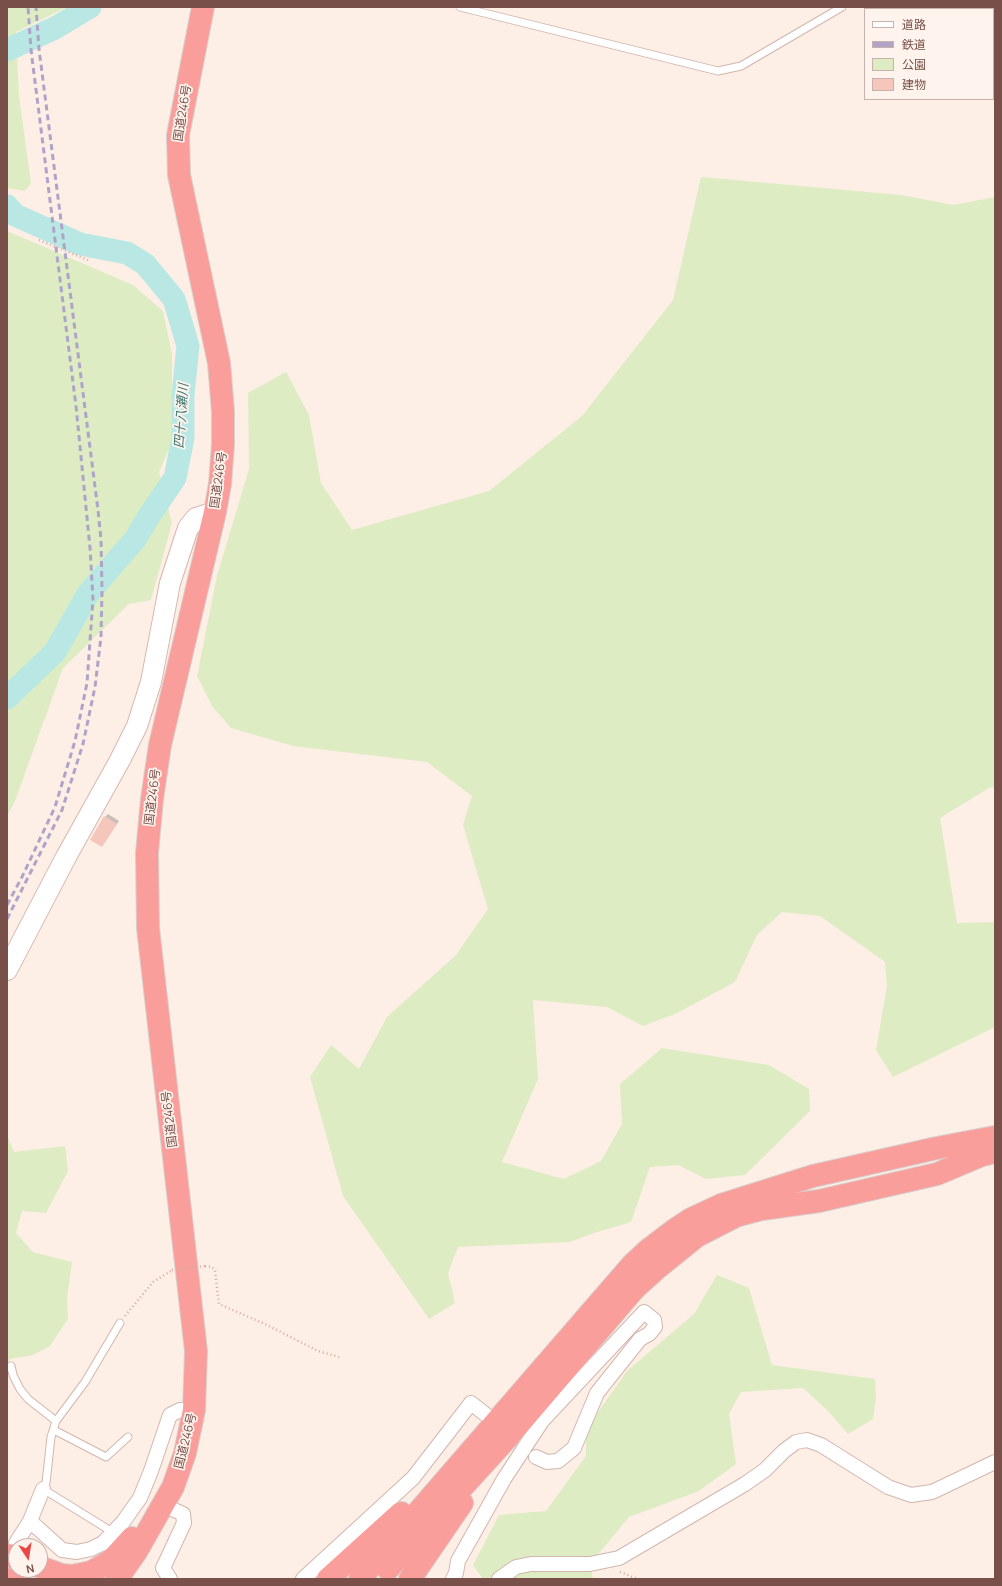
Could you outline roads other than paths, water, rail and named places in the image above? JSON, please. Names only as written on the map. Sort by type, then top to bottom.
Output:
[{"type":"highway","name":"国道246号","points":[[117,1579],[136,1552],[173,1487],[185,1454],[194,1410],[196,1351],[148,928],[147,853],[152,799],[160,745],[220,484],[223,444],[222,388],[219,363],[179,175],[178,135],[203,7]]},
{"type":"highway","points":[[360,1579],[494,1427],[632,1265],[654,1245],[692,1220],[721,1205],[813,1176],[937,1148],[995,1137]]},
{"type":"highway","points":[[328,1579],[389,1525],[494,1427],[635,1288],[697,1236],[736,1216],[762,1209],[819,1200],[937,1174],[982,1155],[995,1152]]},
{"type":"highway","points":[[379,1579],[494,1427]]},
{"type":"highway","points":[[410,1579],[494,1427]]},
{"type":"highway","points":[[48,1570],[56,1574],[72,1577],[91,1572],[113,1559],[125,1546],[160,1496],[185,1454]]},
{"type":"highway","points":[[134,1579],[152,1550],[172,1509],[173,1487]]},
{"type":"highway","points":[[7,1574],[16,1579]]},
{"type":"street","points":[[7,970],[66,857],[138,726],[151,682],[170,583],[188,528],[196,518],[214,512]]},
{"type":"street","points":[[453,1579],[456,1573],[458,1561],[504,1479],[542,1421],[644,1312],[654,1320],[655,1327],[649,1334],[640,1339],[597,1393],[574,1448],[558,1462],[547,1462],[536,1457]]},
{"type":"street","points":[[303,1579],[413,1478],[471,1403],[494,1427]]},
{"type":"street","points":[[30,1521],[62,1550],[77,1552],[91,1549],[103,1544],[114,1533],[140,1498],[170,1415],[180,1410],[194,1410]]},
{"type":"street","points":[[499,1579],[516,1567],[531,1564],[590,1564],[619,1558],[745,1484],[765,1470],[784,1451],[796,1442],[807,1440],[821,1445],[888,1487],[911,1495],[932,1492],[995,1462]]},
{"type":"street","points":[[21,1538],[30,1521],[43,1489]]},
{"type":"street","points":[[170,1579],[163,1568],[184,1523],[183,1514],[172,1509]]},
{"type":"lane","points":[[460,7],[718,71],[741,66],[842,7]]},
{"type":"lane","points":[[114,1533],[43,1489],[46,1483],[48,1458],[56,1421],[85,1382],[120,1323]]},
{"type":"lane","points":[[7,1368],[11,1366],[13,1375],[20,1389],[28,1399],[56,1421]]},
{"type":"lane","points":[[54,1430],[106,1457],[128,1436]]},
{"type":"waterway","name":"四十八瀬川","points":[[7,50],[55,28],[90,7]]},
{"type":"waterway","name":"四十八瀬川","points":[[7,206],[15,215],[80,244],[127,253],[145,264],[174,299],[188,346],[183,395],[183,438],[175,478],[136,538],[88,594],[55,652],[7,698]]},
{"type":"railway","points":[[7,905],[55,807],[75,741],[87,683],[93,599],[90,548],[76,406],[31,50],[28,7]]},
{"type":"railway","points":[[7,919],[62,810],[83,744],[95,687],[101,637],[101,540],[98,510],[39,49],[36,7]]}]
